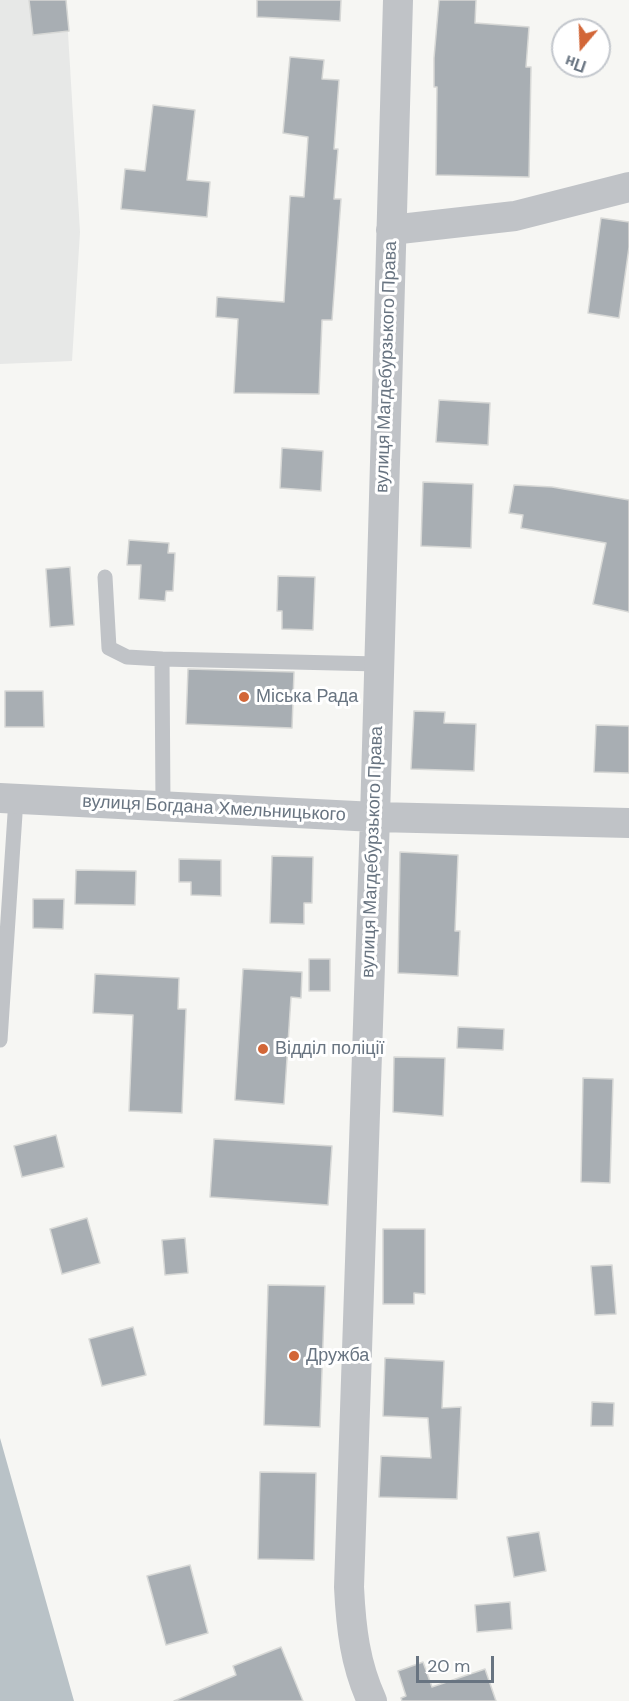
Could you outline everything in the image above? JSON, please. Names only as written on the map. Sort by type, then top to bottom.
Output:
[{"type":"street","name":"вулиця Магдебурзького Права","points":[[372,1701],[363,1681],[353,1643],[349,1587],[375,818],[398,0]]},
{"type":"street","points":[[391,230],[515,216],[629,187]]},
{"type":"street","name":"вулиця Богдана Хмельницького","points":[[8,798],[375,818],[629,823]]},
{"type":"lane","points":[[105,577],[109,648],[127,657],[379,664]]},
{"type":"lane","points":[[162,659],[164,806]]},
{"type":"lane","name":"вулиця Богдана Хмельницького","points":[[0,1040],[8,798]]},
{"type":"shaded area","points":[[0,0],[66,0],[80,232],[72,361],[0,364]]},
{"type":"shaded area","points":[[0,1438],[74,1701],[0,1701]]},
{"type":"building","points":[[29,0],[66,0],[69,31],[33,35]]},
{"type":"building","points":[[257,0],[341,0],[340,21],[257,17]]},
{"type":"building","points":[[439,0],[476,0],[475,23],[529,27],[526,67],[531,67],[529,177],[436,175],[437,87],[434,87],[434,58]]},
{"type":"building","points":[[290,57],[324,60],[322,79],[339,80],[334,149],[338,149],[334,199],[341,199],[332,320],[322,320],[319,394],[234,393],[238,319],[216,317],[217,297],[284,302],[290,196],[304,197],[308,137],[283,133]]},
{"type":"building","points":[[153,105],[195,110],[187,180],[210,182],[207,217],[121,209],[125,169],[145,171]]},
{"type":"building","points":[[601,218],[629,222],[629,247],[619,318],[588,313]]},
{"type":"building","points":[[439,400],[490,403],[488,445],[436,442]]},
{"type":"building","points":[[282,448],[323,451],[321,491],[280,488]]},
{"type":"building","points":[[423,482],[473,484],[471,548],[421,546]]},
{"type":"building","points":[[514,485],[552,487],[629,500],[629,612],[593,604],[606,543],[521,528],[523,515],[509,513]]},
{"type":"building","points":[[129,540],[169,543],[168,553],[175,553],[173,591],[166,591],[165,601],[139,599],[141,565],[127,565]]},
{"type":"building","points":[[70,567],[74,625],[50,627],[46,569]]},
{"type":"building","points":[[278,576],[315,577],[313,630],[282,629],[282,611],[277,611]]},
{"type":"building","name":"Міська Рада","points":[[188,669],[294,672],[292,728],[186,724]]},
{"type":"building","points":[[5,691],[43,691],[44,727],[5,727]]},
{"type":"building","points":[[414,711],[445,712],[444,723],[476,724],[474,771],[411,769]]},
{"type":"building","points":[[596,725],[629,726],[629,773],[594,772]]},
{"type":"building","points":[[400,852],[458,855],[455,931],[460,931],[458,976],[398,973]]},
{"type":"building","points":[[272,856],[313,857],[312,903],[304,903],[304,924],[270,923]]},
{"type":"building","points":[[179,859],[221,860],[221,896],[191,895],[191,882],[179,882]]},
{"type":"building","points":[[76,870],[136,871],[135,905],[75,904]]},
{"type":"building","points":[[33,899],[64,899],[63,929],[33,928]]},
{"type":"building","points":[[309,959],[330,959],[330,991],[309,991]]},
{"type":"building","points":[[243,969],[302,972],[301,998],[291,997],[284,1104],[235,1100]]},
{"type":"building","points":[[95,974],[179,978],[178,1009],[186,1009],[182,1113],[129,1111],[133,1015],[93,1013]]},
{"type":"building","points":[[458,1027],[504,1029],[503,1050],[457,1048]]},
{"type":"building","points":[[394,1057],[445,1058],[443,1116],[393,1112]]},
{"type":"building","points":[[583,1078],[613,1079],[610,1183],[581,1182]]},
{"type":"building","points":[[56,1135],[64,1167],[22,1177],[14,1146]]},
{"type":"building","points":[[214,1139],[332,1146],[328,1205],[210,1197]]},
{"type":"building","points":[[87,1218],[100,1263],[62,1274],[50,1229]]},
{"type":"building","points":[[383,1229],[425,1229],[425,1294],[414,1293],[414,1304],[383,1304]]},
{"type":"building","points":[[185,1238],[188,1273],[165,1275],[162,1240]]},
{"type":"building","points":[[612,1265],[616,1314],[595,1315],[591,1266]]},
{"type":"building","name":"Дружба","points":[[268,1285],[325,1286],[320,1427],[264,1425]]},
{"type":"building","points":[[133,1327],[146,1375],[102,1386],[89,1339]]},
{"type":"building","points":[[385,1358],[444,1361],[442,1408],[461,1407],[457,1499],[379,1497],[381,1456],[431,1458],[428,1418],[383,1416]]},
{"type":"building","points":[[592,1402],[614,1403],[613,1426],[591,1426]]},
{"type":"building","points":[[260,1472],[316,1473],[314,1560],[258,1559]]},
{"type":"building","points":[[539,1532],[546,1571],[514,1577],[507,1537]]},
{"type":"building","points":[[190,1565],[208,1633],[166,1645],[147,1576]]},
{"type":"building","points":[[510,1602],[512,1629],[477,1632],[475,1605]]},
{"type":"building","points":[[281,1647],[303,1701],[174,1701],[236,1675],[233,1666]]},
{"type":"building","points":[[423,1662],[432,1687],[485,1669],[496,1701],[402,1701],[401,1698],[406,1696],[398,1671]]},
{"type":"place","name":"Міська Рада","points":[[244,697]]},
{"type":"place","name":"Відділ поліції","points":[[263,1049]]},
{"type":"place","name":"Дружба","points":[[294,1356]]}]
